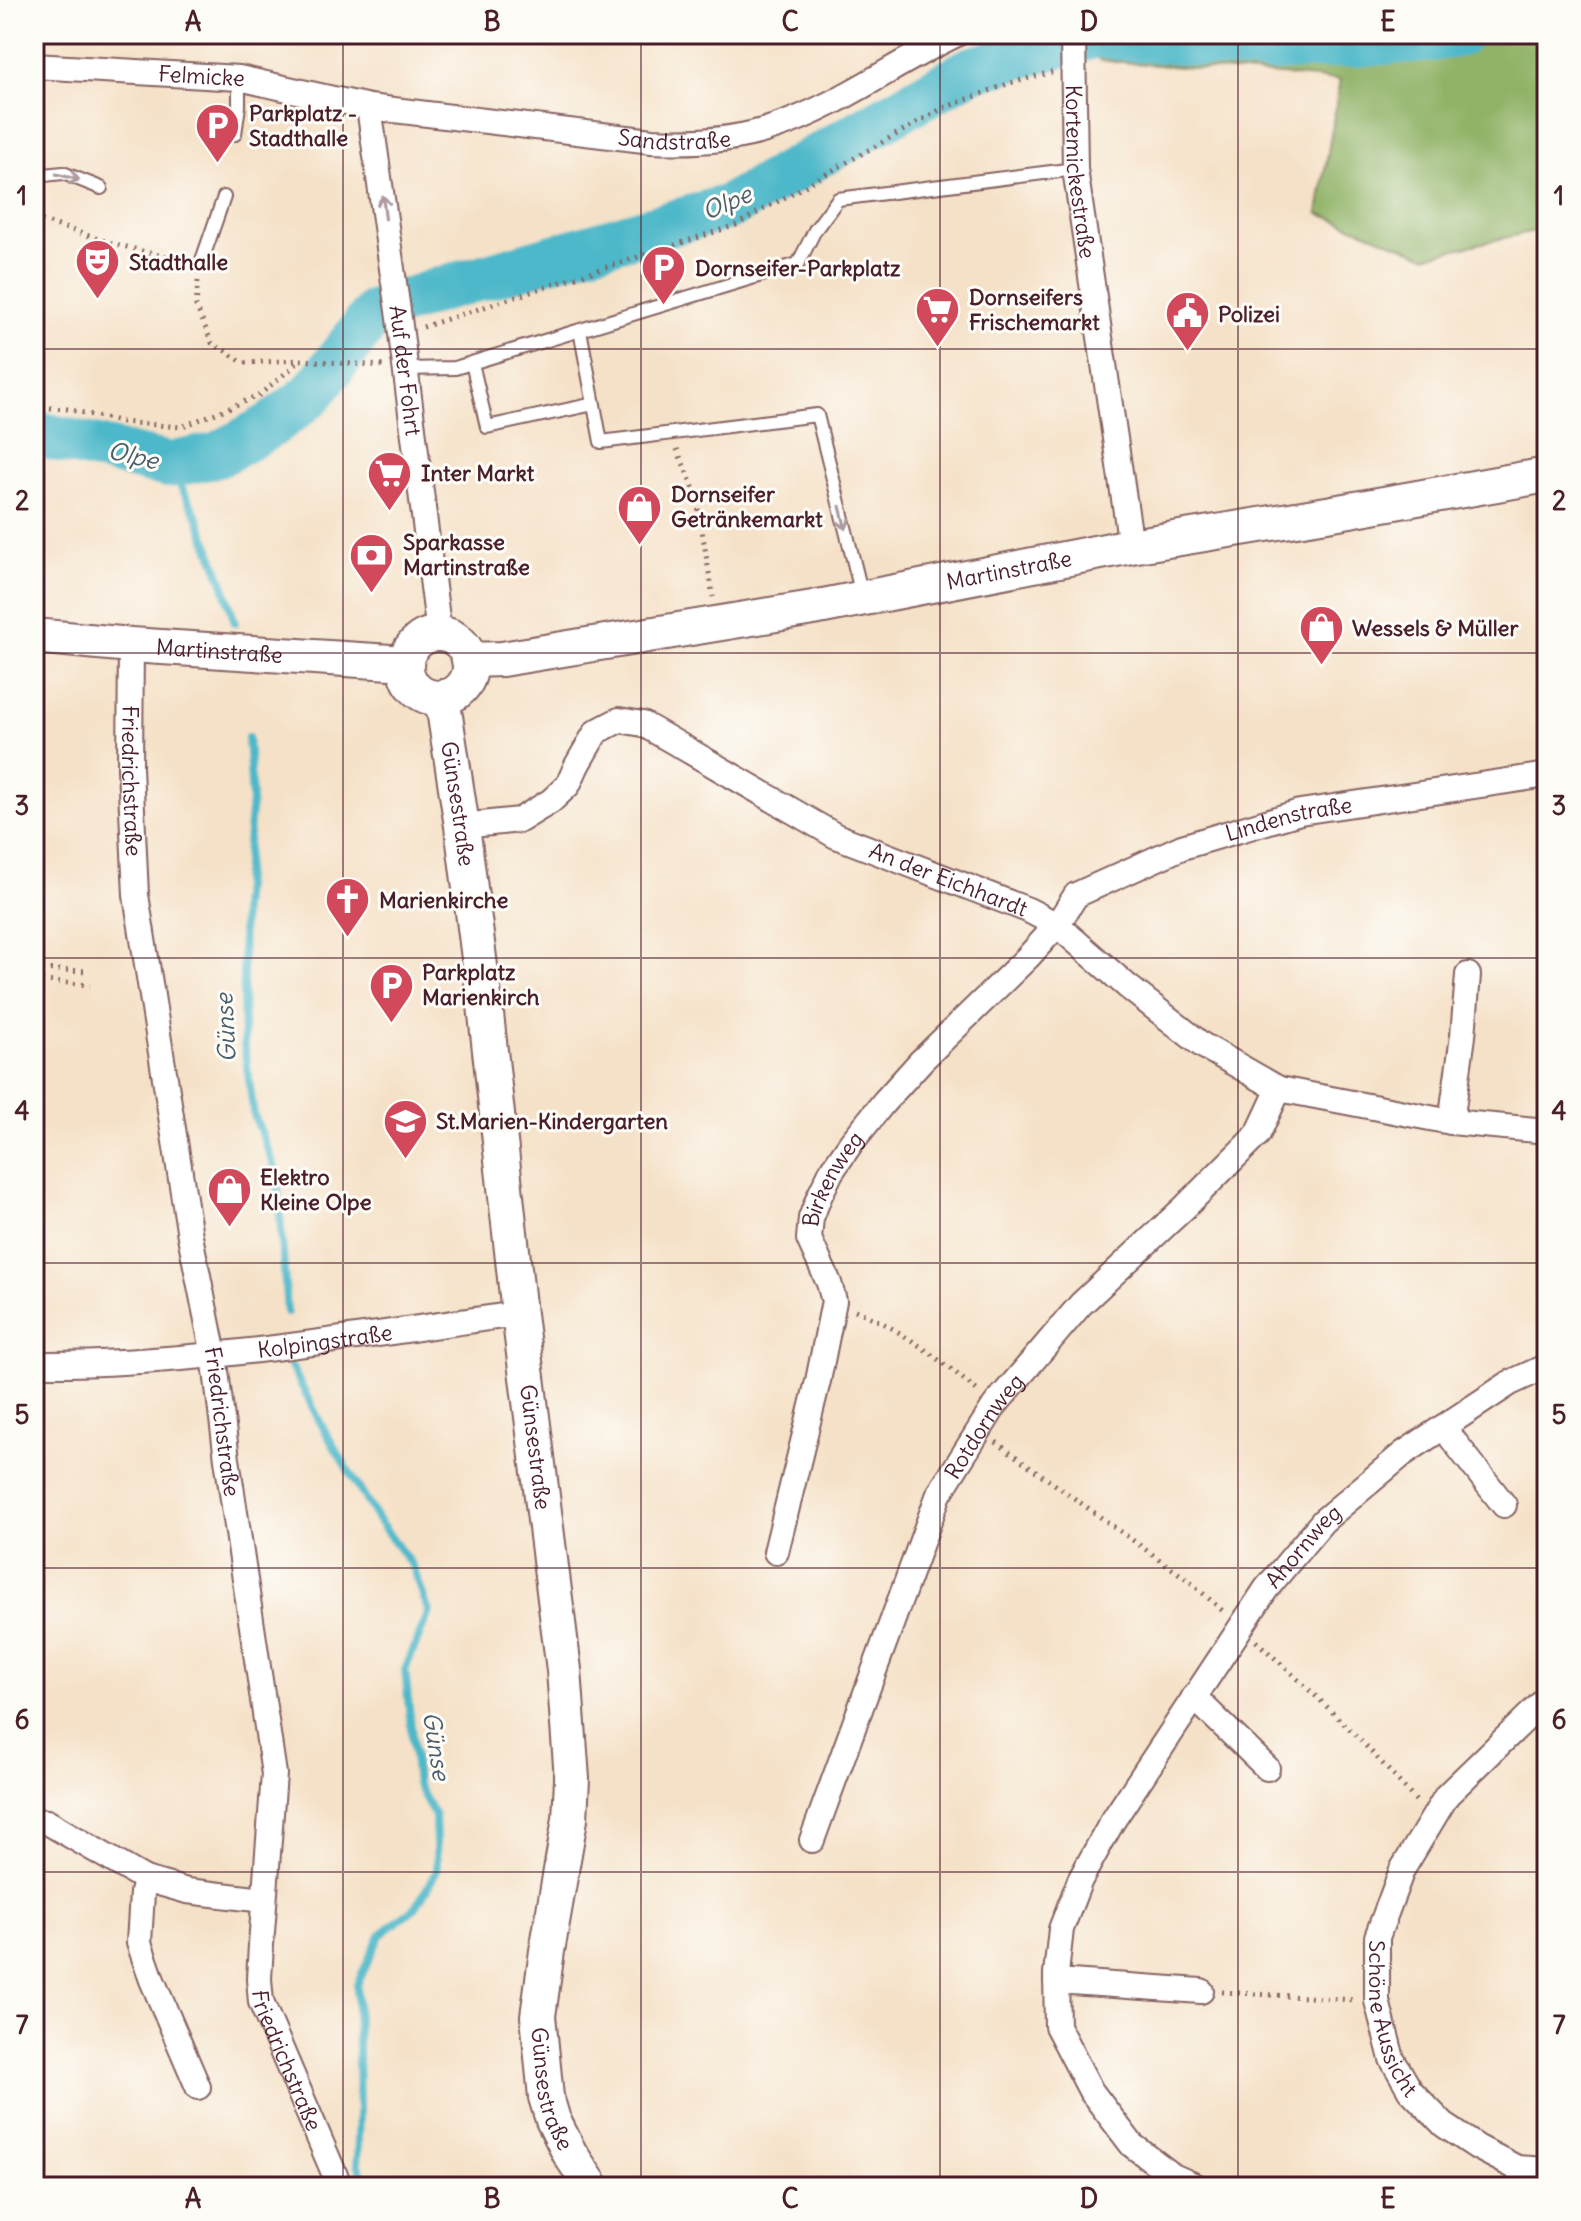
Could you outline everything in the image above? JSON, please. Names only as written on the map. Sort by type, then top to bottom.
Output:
[{"type":"street","name":"Sandstraße","points":[[369,107],[652,141],[687,143],[721,140],[774,127],[828,104],[920,51],[957,34]]},
{"type":"street","name":"Kortemickestraße","points":[[1073,34],[1075,169],[1131,546]]},
{"type":"street","name":"Felmicke","points":[[34,66],[239,78],[369,107]]},
{"type":"street","name":"Auf der Fohrt","points":[[369,107],[439,634]]},
{"type":"street","name":"Martinstraße","points":[[469,660],[502,659],[813,608],[1131,546],[1547,475]]},
{"type":"street","points":[[439,634],[456,639],[467,652],[469,660],[470,669],[464,685],[442,697],[424,694],[416,688],[410,681],[406,663],[413,645],[430,635],[439,634]]},
{"type":"street","name":"Martinstraße","points":[[34,636],[406,663]]},
{"type":"street","name":"Friedrichstraße","points":[[131,645],[130,768],[136,895],[190,1236],[214,1355],[274,1774],[259,1979],[261,2002],[340,2187]]},
{"type":"street","name":"Günsestraße","points":[[442,697],[487,1020],[519,1314],[564,1670],[572,1779],[570,1819],[538,2016],[546,2097],[553,2120],[570,2154],[592,2187]]},
{"type":"street","name":"An der Eichhardt","points":[[462,826],[520,820],[551,801],[568,785],[596,732],[619,720],[643,724],[836,836],[1028,910],[1057,925],[1202,1045],[1279,1089],[1451,1122],[1547,1131]]},
{"type":"street","name":"Lindenstraße","points":[[1057,925],[1076,895],[1182,847],[1300,812],[1547,775]]},
{"type":"street","name":"Birkenweg","points":[[834,1301],[809,1239],[811,1218],[831,1172],[884,1102],[921,1061],[1057,925]]},
{"type":"street","points":[[1451,1122],[1468,975]]},
{"type":"street","name":"Rotdornweg","points":[[812,1840],[939,1494],[995,1405],[1081,1304],[1258,1134],[1279,1089]]},
{"type":"street","points":[[776,1552],[818,1381],[834,1301]]},
{"type":"street","name":"Kolpingstraße","points":[[34,1364],[89,1364],[214,1355],[519,1314]]},
{"type":"street","name":"Ahornweg","points":[[1198,2187],[1173,2176],[1132,2145],[1091,2091],[1057,2026],[1056,1981],[1061,1929],[1080,1880],[1112,1822],[1266,1589],[1323,1521],[1404,1453],[1510,1383],[1545,1370]]},
{"type":"street","points":[[1443,1427],[1504,1505]]},
{"type":"street","points":[[1194,1697],[1267,1768]]},
{"type":"street","name":"Schöne Aussicht","points":[[1547,1698],[1447,1795],[1402,1870],[1377,1937],[1377,2001],[1392,2059],[1410,2090],[1444,2125],[1477,2147],[1517,2168],[1547,2170]]},
{"type":"street","points":[[34,1821],[47,1822],[145,1879],[187,1891],[264,1900]]},
{"type":"street","points":[[145,1879],[139,1943],[198,2087]]},
{"type":"street","points":[[1056,1981],[1201,1991]]},
{"type":"lane","points":[[235,134],[239,78]]},
{"type":"lane","points":[[404,369],[455,368],[798,264],[815,230],[838,199],[1075,169]]},
{"type":"lane","points":[[34,176],[63,173],[101,188]]},
{"type":"lane","points":[[200,266],[224,197]]},
{"type":"lane","points":[[580,330],[601,442],[817,415],[863,598]]},
{"type":"lane","points":[[472,363],[487,427],[594,404]]},
{"type":"path","points":[[399,326],[736,225],[941,109],[1010,83],[1072,67]]},
{"type":"path","points":[[34,218],[111,243],[200,266],[196,306],[212,343],[244,363],[301,360],[360,365]]},
{"type":"path","points":[[34,407],[67,409],[122,422],[181,427],[258,396],[301,360]]},
{"type":"path","points":[[670,433],[696,494],[712,593]]},
{"type":"path","points":[[34,969],[88,971]]},
{"type":"path","points":[[34,980],[90,985]]},
{"type":"path","points":[[834,1301],[881,1321],[928,1350],[995,1405]]},
{"type":"path","points":[[979,1430],[1188,1580],[1307,1686],[1373,1751],[1432,1820]]},
{"type":"path","points":[[1201,1991],[1377,2001]]},
{"type":"green space","points":[[1096,34],[1547,34],[1547,228],[1426,256],[1318,213],[1340,80],[1099,60]]},
{"type":"waterway","name":"Olpe","points":[[34,433],[169,465],[218,455],[271,425],[311,395],[375,312],[439,290],[728,207],[970,70],[1096,35],[1272,49],[1430,39],[1460,34]]},
{"type":"waterway","name":"Günse","points":[[169,465],[197,516],[235,623]]},
{"type":"waterway","name":"Günse","points":[[248,737],[252,800],[242,908],[244,1045],[254,1115],[277,1173],[287,1312]]},
{"type":"waterway","name":"Günse","points":[[291,1366],[326,1433],[378,1520],[413,1567],[429,1612],[405,1670],[417,1784],[435,1816],[437,1871],[416,1907],[380,1935],[357,1985],[357,2164],[369,2187]]},
{"type":"place","name":"Parkplatz - Stadthalle","points":[[218,165]]},
{"type":"place","name":"Stadthalle","points":[[98,301]]},
{"type":"place","name":"Dornseifer-Parkplatz","points":[[664,307]]},
{"type":"place","name":"Dornseifers Frischemarkt","points":[[938,349]]},
{"type":"place","name":"Polizei","points":[[1187,353]]},
{"type":"place","name":"Inter Markt","points":[[390,512]]},
{"type":"place","name":"Dornseifer Getränkemarkt","points":[[640,546]]},
{"type":"place","name":"Sparkasse Martinstraße","points":[[372,594]]},
{"type":"place","name":"Wessels & Müller","points":[[1321,667]]},
{"type":"place","name":"Marienkirche","points":[[348,939]]},
{"type":"place","name":"Parkplatz Marienkirch","points":[[391,1024]]},
{"type":"place","name":"St.Marien-Kindergarten","points":[[405,1160]]},
{"type":"place","name":"Elektro Kleine Olpe","points":[[229,1229]]}]
